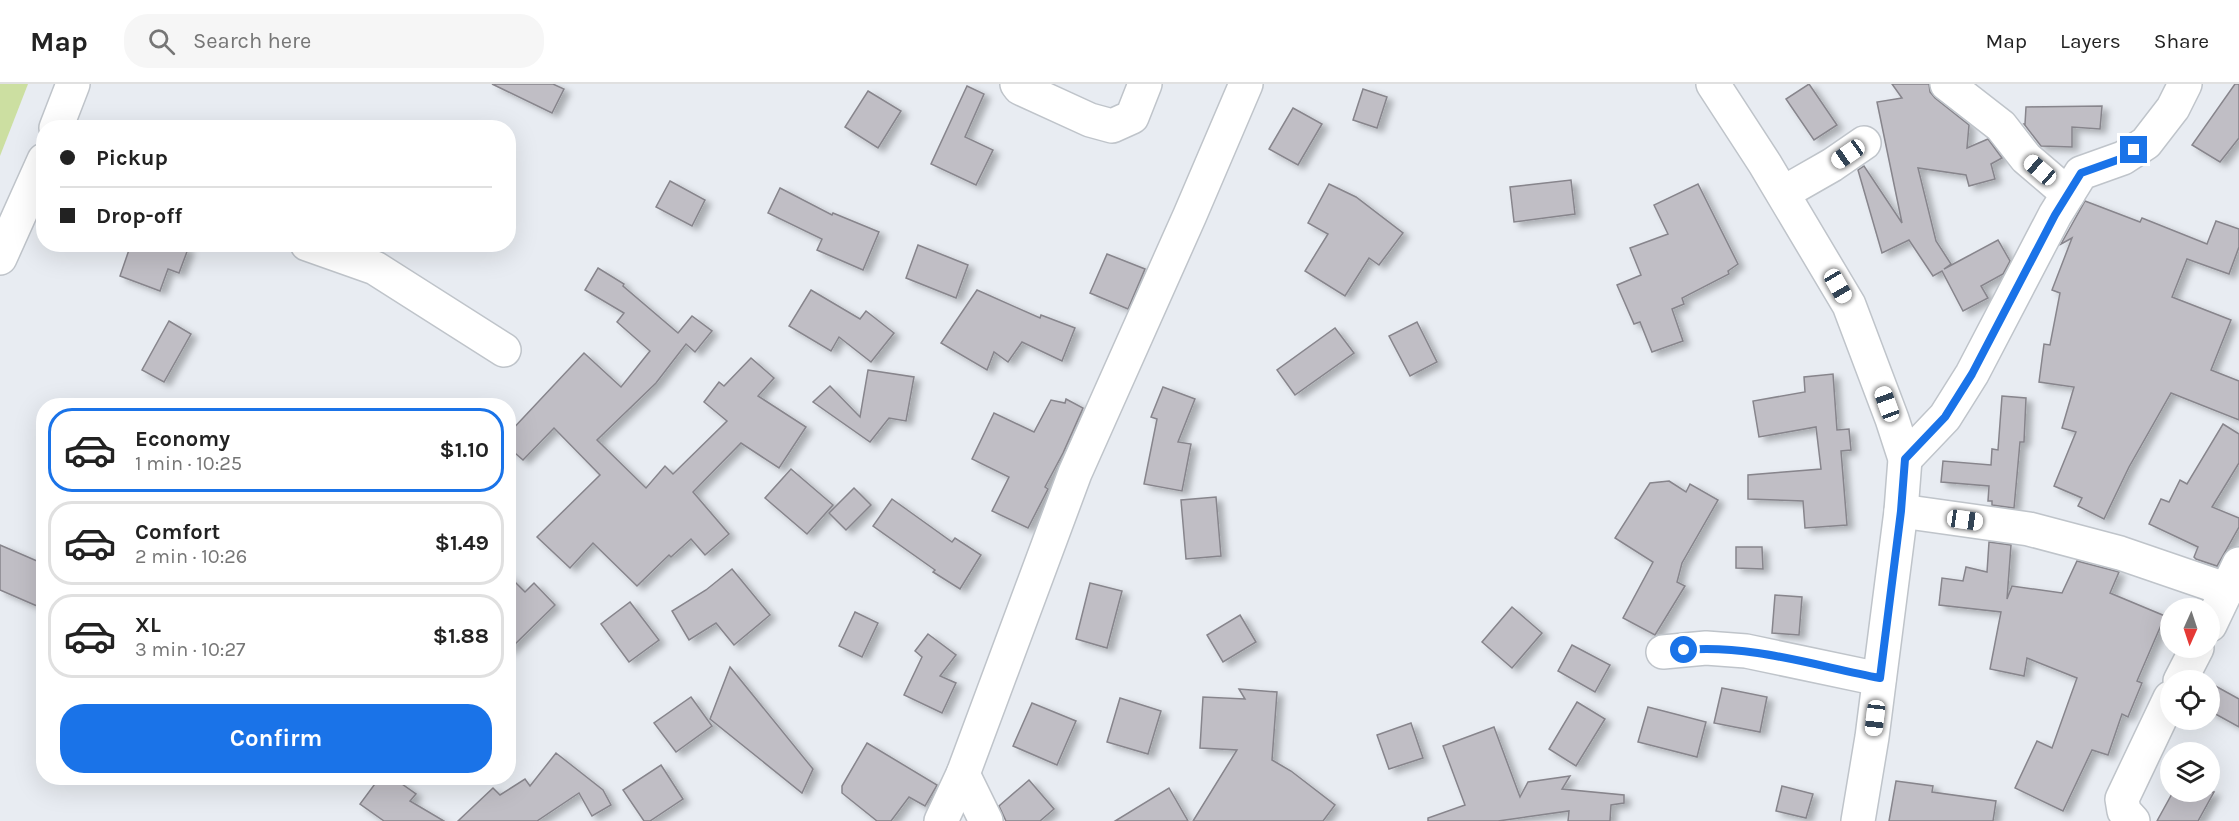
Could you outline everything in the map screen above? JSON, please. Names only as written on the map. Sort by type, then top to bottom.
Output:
[{"type":"street","points":[[59,120],[73,84]]},
{"type":"street","points":[[1017,84],[1020,88],[1090,120],[1112,126],[1132,117],[1145,84]]},
{"type":"street","points":[[941,821],[963,774],[1075,473],[1246,84]]},
{"type":"street","points":[[1713,84],[1783,194],[1849,305],[1905,459],[1901,511],[1880,678],[1858,821]]},
{"type":"street","points":[[1947,84],[2001,126],[2026,158],[2068,194]]},
{"type":"street","points":[[1905,459],[1945,417],[1972,374],[2081,173],[2123,158],[2146,143],[2173,108],[2186,84]]},
{"type":"street","points":[[1783,194],[1864,143]]},
{"type":"street","points":[[0,258],[36,183]]},
{"type":"street","points":[[330,252],[375,268],[504,350]]},
{"type":"street","points":[[1901,511],[2029,529],[2120,553],[2234,577],[2220,605]]},
{"type":"street","points":[[1663,652],[1706,648],[1746,651],[1880,678]]},
{"type":"street","points":[[2133,821],[2124,811],[2122,799],[2160,719]]},
{"type":"street","points":[[963,774],[986,821]]},
{"type":"green space","points":[[0,84],[28,84],[0,156]]},
{"type":"building","points":[[492,84],[553,84],[564,89],[552,113]]},
{"type":"building","points":[[1809,84],[1837,125],[1814,140],[1786,99]]},
{"type":"building","points":[[1892,84],[1929,84],[1930,92],[1935,98],[1969,125],[1967,148],[1988,139],[2002,158],[1991,164],[1995,179],[1969,186],[1966,175],[1918,168],[1936,241],[1951,264],[1944,269],[1998,240],[2010,261],[2003,274],[1981,286],[1988,298],[1963,311],[1942,271],[1933,276],[1909,240],[1882,253],[1858,170],[1864,166],[1902,223],[1877,102],[1902,98]]},
{"type":"building","points":[[2235,84],[2239,84],[2239,138],[2220,162],[2192,145]]},
{"type":"building","points":[[967,86],[984,94],[965,137],[993,150],[976,185],[931,164]]},
{"type":"building","points":[[1363,89],[1387,97],[1377,128],[1353,120]]},
{"type":"building","points":[[868,91],[901,111],[878,148],[845,127]]},
{"type":"building","points":[[2102,106],[2100,129],[2072,127],[2072,147],[2041,146],[2024,124],[2026,107]]},
{"type":"building","points":[[1293,108],[1322,124],[1298,165],[1269,149]]},
{"type":"building","points":[[1571,180],[1575,214],[1514,222],[1510,187]]},
{"type":"building","points":[[670,181],[705,200],[692,226],[656,207]]},
{"type":"building","points":[[1329,184],[1356,197],[1403,233],[1379,265],[1369,258],[1345,296],[1305,271],[1328,234],[1308,223]]},
{"type":"building","points":[[1698,184],[1738,264],[1728,271],[1729,274],[1682,298],[1684,304],[1672,309],[1683,341],[1652,352],[1640,322],[1634,324],[1617,285],[1641,275],[1630,248],[1668,234],[1654,205]]},
{"type":"building","points":[[780,188],[832,215],[833,213],[879,232],[863,270],[817,250],[822,239],[768,213]]},
{"type":"building","points":[[2085,201],[2140,222],[2142,218],[2207,244],[2216,221],[2239,229],[2239,247],[2229,274],[2187,259],[2172,297],[2231,320],[2211,370],[2239,381],[2239,420],[2171,393],[2129,467],[2104,519],[2078,506],[2082,498],[2054,486],[2076,432],[2062,428],[2074,387],[2039,382],[2044,344],[2050,345],[2060,293],[2052,290],[2072,238],[2061,244]]},
{"type":"building","points":[[918,245],[968,265],[956,298],[906,278]]},
{"type":"building","points":[[128,252],[187,252],[179,273],[168,269],[160,291],[120,276]]},
{"type":"building","points":[[1107,254],[1145,269],[1128,309],[1090,293]]},
{"type":"building","points":[[598,268],[624,284],[623,286],[678,333],[692,316],[712,331],[695,352],[686,344],[656,383],[597,440],[646,488],[665,466],[673,474],[727,421],[704,402],[719,382],[724,386],[751,358],[774,378],[758,396],[806,427],[779,468],[741,443],[693,492],[729,534],[705,555],[691,539],[671,557],[669,555],[637,586],[593,543],[570,568],[537,537],[600,475],[554,428],[523,460],[516,454],[516,425],[584,353],[621,387],[650,351],[617,322],[624,313],[585,290]]},
{"type":"building","points":[[811,290],[860,319],[866,311],[894,333],[871,362],[839,337],[831,351],[789,326]]},
{"type":"building","points":[[977,290],[1040,318],[1041,315],[1075,328],[1062,361],[1022,342],[1008,362],[994,352],[987,370],[941,343]]},
{"type":"building","points":[[169,321],[191,334],[164,382],[142,370]]},
{"type":"building","points":[[1417,322],[1437,362],[1410,376],[1389,336]]},
{"type":"building","points":[[1335,328],[1354,353],[1295,395],[1277,370]]},
{"type":"building","points":[[868,370],[914,377],[906,421],[889,418],[870,442],[813,402],[830,386],[860,417]]},
{"type":"building","points":[[1833,374],[1837,430],[1849,429],[1851,450],[1841,451],[1847,525],[1805,528],[1803,501],[1748,499],[1748,475],[1821,469],[1816,427],[1759,437],[1753,401],[1805,392],[1804,377]]},
{"type":"building","points":[[1163,387],[1195,399],[1178,442],[1191,444],[1182,491],[1144,484],[1157,419],[1151,417]]},
{"type":"building","points":[[2002,396],[2026,398],[2024,442],[2020,442],[2014,508],[1992,505],[1992,501],[1988,501],[1989,486],[1941,482],[1943,461],[1991,465],[1992,449],[1998,450]]},
{"type":"building","points":[[1066,399],[1083,408],[1045,487],[1048,489],[1028,528],[992,511],[1009,477],[972,459],[994,413],[1034,432],[1051,400],[1065,403]]},
{"type":"building","points":[[2223,424],[2239,434],[2239,463],[2212,507],[2239,518],[2239,527],[2217,566],[2194,557],[2198,547],[2149,524],[2161,499],[2169,502],[2180,480],[2187,484]]},
{"type":"building","points":[[791,469],[833,505],[807,534],[765,498]]},
{"type":"building","points":[[1669,481],[1686,492],[1690,484],[1718,500],[1682,563],[1677,582],[1685,586],[1655,635],[1623,618],[1653,562],[1615,538],[1650,483]]},
{"type":"building","points":[[854,488],[871,505],[846,530],[829,513]]},
{"type":"building","points":[[1216,497],[1221,556],[1186,559],[1181,500]]},
{"type":"building","points":[[892,499],[952,542],[955,538],[981,555],[960,589],[933,572],[935,570],[873,526]]},
{"type":"building","points":[[1989,542],[2011,545],[2007,599],[2012,586],[2062,593],[2077,561],[2119,572],[2110,593],[2160,614],[2160,628],[2137,681],[2142,683],[2128,717],[2122,714],[2108,755],[2092,750],[2063,811],[2015,788],[2037,741],[2052,748],[2077,678],[2027,658],[2024,676],[1990,669],[2001,612],[1939,605],[1942,578],[1963,581],[1966,567],[1987,572]]},
{"type":"building","points":[[0,545],[36,561],[36,606],[0,590]]},
{"type":"building","points":[[1736,547],[1762,547],[1763,569],[1736,568]]},
{"type":"building","points":[[732,569],[770,615],[734,645],[716,623],[689,640],[672,611],[706,590]]},
{"type":"building","points":[[516,583],[525,592],[534,583],[555,605],[516,643]]},
{"type":"building","points":[[1090,583],[1122,591],[1107,648],[1076,639]]},
{"type":"building","points":[[1775,595],[1802,597],[1799,635],[1772,633]]},
{"type":"building","points":[[630,602],[659,640],[629,662],[601,624]]},
{"type":"building","points":[[1512,607],[1542,633],[1512,668],[1482,642]]},
{"type":"building","points":[[855,612],[878,623],[862,657],[839,646]]},
{"type":"building","points":[[1240,615],[1256,642],[1223,662],[1207,635]]},
{"type":"building","points":[[928,634],[956,655],[940,676],[956,683],[942,713],[904,695],[922,657],[915,651]]},
{"type":"building","points":[[1572,645],[1610,665],[1595,692],[1558,671]]},
{"type":"building","points":[[730,667],[813,769],[802,793],[710,719]]},
{"type":"building","points":[[1722,688],[1767,697],[1760,732],[1714,723]]},
{"type":"building","points":[[1239,689],[1277,692],[1272,760],[1291,771],[1335,805],[1323,821],[1193,821],[1237,750],[1200,748],[1203,697],[1245,699]]},
{"type":"building","points":[[2220,689],[2239,699],[2239,727],[2220,717]]},
{"type":"building","points":[[691,697],[712,726],[676,752],[654,723]]},
{"type":"building","points":[[1120,698],[1161,711],[1148,754],[1107,742]]},
{"type":"building","points":[[1577,702],[1605,719],[1576,766],[1549,749]]},
{"type":"building","points":[[1032,703],[1076,721],[1057,765],[1013,746]]},
{"type":"building","points":[[1648,707],[1706,722],[1697,757],[1638,742]]},
{"type":"building","points":[[1411,723],[1423,758],[1389,769],[1377,735]]},
{"type":"building","points":[[1494,727],[1520,797],[1528,782],[1570,776],[1562,789],[1624,795],[1624,803],[1611,805],[1610,821],[1568,821],[1569,811],[1498,821],[1428,821],[1428,818],[1465,805],[1443,746]]},
{"type":"building","points":[[867,743],[937,785],[925,806],[909,797],[891,821],[877,821],[842,793],[842,786]]},
{"type":"building","points":[[556,753],[603,790],[611,805],[592,816],[579,793],[537,821],[458,821],[493,788],[500,795],[525,779],[530,786]]},
{"type":"building","points":[[661,765],[683,799],[650,821],[644,821],[623,790]]},
{"type":"building","points":[[1029,780],[1054,809],[1040,821],[1006,821],[999,806]]},
{"type":"building","points":[[1896,781],[1933,786],[1932,792],[1996,801],[1993,821],[1889,821]]},
{"type":"building","points":[[374,785],[403,785],[416,794],[410,801],[444,821],[384,821],[360,804]]},
{"type":"building","points":[[1782,786],[1813,794],[1806,818],[1776,811]]},
{"type":"building","points":[[1169,788],[1188,821],[1115,821]]},
{"type":"building","points":[[2167,802],[2208,802],[2198,821],[2157,821]]},
{"type":"route","points":[[1684,650],[1706,648],[1746,651],[1880,678],[1901,511],[1905,459],[1945,417],[1972,374],[2055,215],[2081,173],[2123,158],[2134,150]]}]
